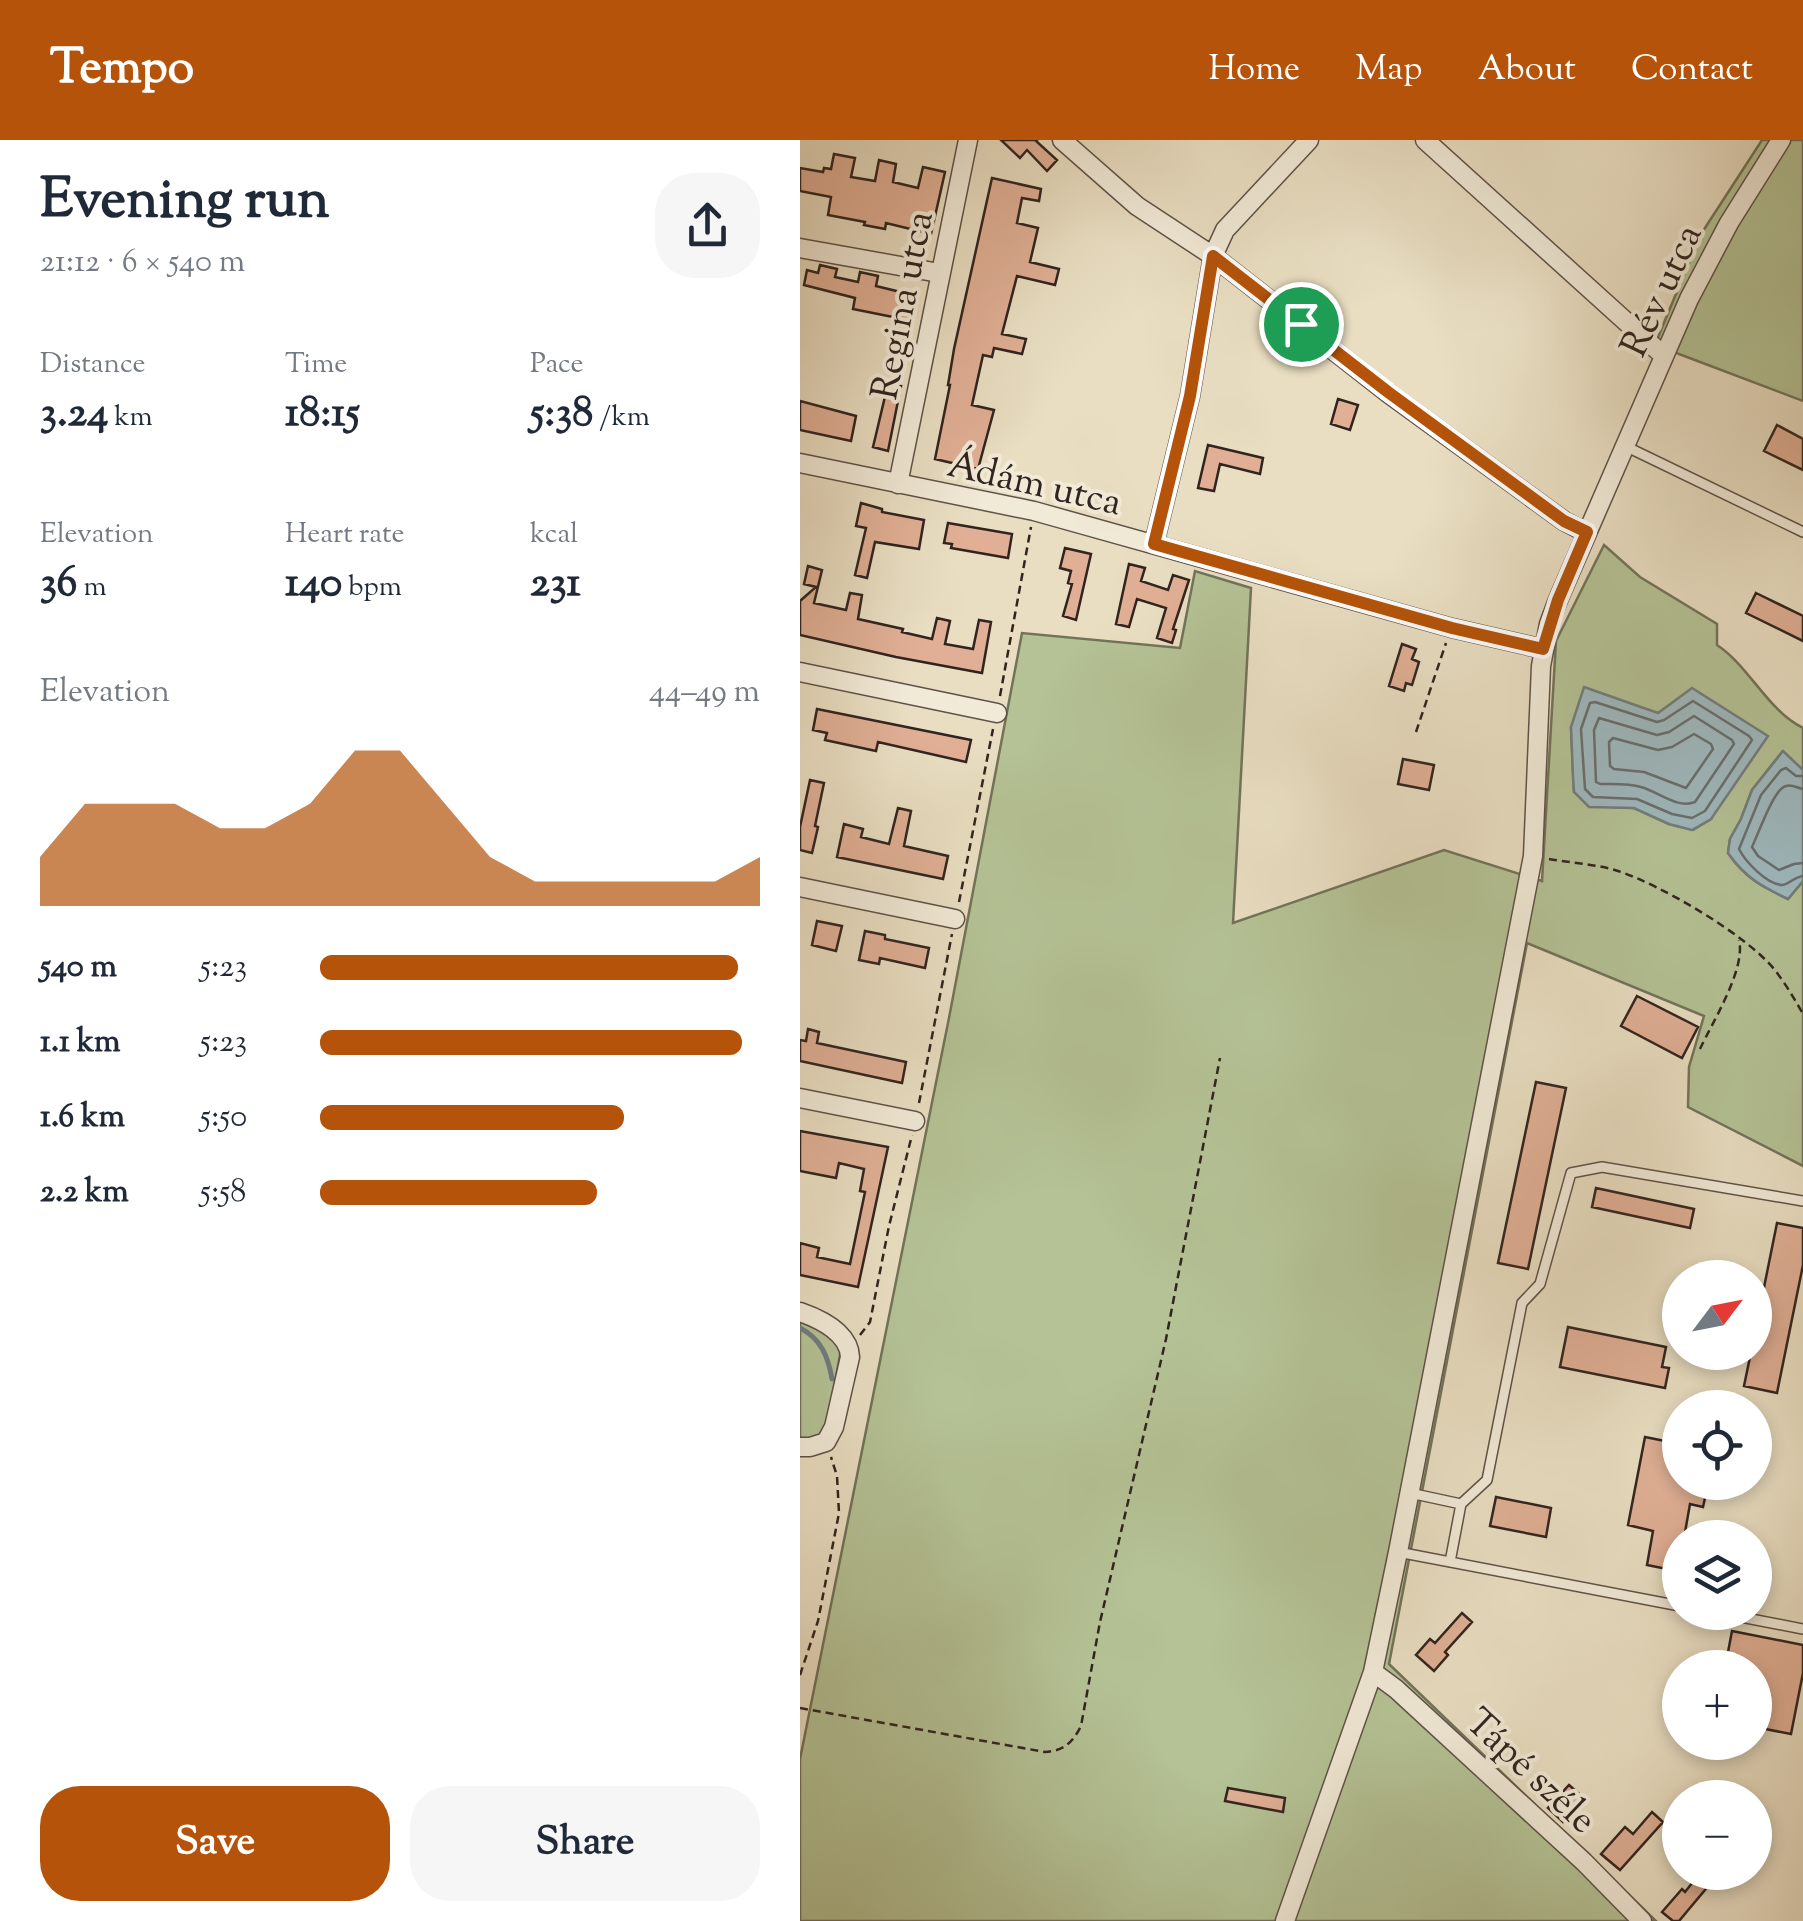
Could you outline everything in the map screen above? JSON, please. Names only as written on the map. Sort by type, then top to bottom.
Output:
[{"type":"street","name":"Regina utca","points":[[898,484],[968,140]]},
{"type":"street","points":[[1062,140],[1137,206],[1213,256],[1564,521],[1587,532]]},
{"type":"street","points":[[1154,544],[1190,396],[1213,256],[1225,230],[1309,140]]},
{"type":"street","points":[[1425,140],[1664,356]]},
{"type":"street","name":"Rév utca","points":[[1285,1921],[1372,1672],[1410,1493],[1533,856],[1543,649],[1558,600],[1711,254],[1782,140]]},
{"type":"street","points":[[800,248],[939,273]]},
{"type":"street","name":"Ádám utca","points":[[800,463],[1034,511],[1452,628],[1543,649]]},
{"type":"street","points":[[800,672],[996,713]]},
{"type":"street","points":[[800,886],[955,919]]},
{"type":"street","points":[[800,1098],[915,1121]]},
{"type":"street","points":[[800,1312],[823,1321],[850,1348],[834,1427],[826,1442],[800,1447]]},
{"type":"street","name":"Tápé széle","points":[[1372,1672],[1396,1689],[1642,1921]]},
{"type":"lane","points":[[1625,446],[1803,532]]},
{"type":"lane","points":[[1450,1562],[1461,1504],[1486,1480],[1522,1303],[1540,1284],[1571,1173],[1602,1168],[1803,1200]]},
{"type":"lane","points":[[1410,1493],[1461,1504]]},
{"type":"lane","points":[[1398,1552],[1662,1603]]},
{"type":"lane","points":[[1772,1623],[1803,1629]]},
{"type":"path","points":[[1416,732],[1452,628]]},
{"type":"path","points":[[1533,856],[1613,870],[1679,900],[1739,938],[1772,967],[1803,1014]]},
{"type":"path","points":[[1700,1049],[1738,970],[1742,951],[1739,938]]},
{"type":"path","points":[[800,1708],[1045,1752],[1058,1751],[1075,1738],[1081,1726],[1100,1622],[1166,1340],[1220,1058]]},
{"type":"path","points":[[800,1675],[818,1621],[839,1513],[837,1476],[826,1442]]},
{"type":"green space","points":[[1762,140],[1803,140],[1803,401],[1656,342],[1701,234]]},
{"type":"green space","points":[[1604,545],[1640,577],[1717,624],[1717,645],[1779,711],[1803,728],[1803,770],[1782,752],[1752,790],[1730,839],[1728,853],[1754,880],[1788,899],[1803,881],[1803,1166],[1688,1107],[1689,1067],[1704,1016],[1527,943],[1389,1664],[1656,1921],[800,1921],[800,1759],[1022,633],[1180,648],[1195,571],[1251,588],[1233,923],[1444,850],[1542,881],[1556,641]],"holes":[[[1658,713],[1711,819],[1693,830],[1634,808],[1612,807],[1574,792],[1571,727]]]},
{"type":"green space","points":[[800,1315],[842,1344],[827,1426],[821,1437],[800,1441]]},
{"type":"water","points":[[1584,687],[1658,713],[1692,688],[1768,736],[1711,819],[1692,830],[1634,808],[1589,807],[1574,792],[1573,777],[1571,727]]},
{"type":"water","points":[[1783,751],[1803,770],[1803,881],[1788,899],[1755,880],[1728,853],[1730,839],[1752,790]]},
{"type":"building","points":[[1001,140],[1037,140],[1057,160],[1047,171],[1027,150],[1020,158]]},
{"type":"building","points":[[834,154],[855,158],[851,177],[875,181],[879,160],[896,164],[893,182],[918,188],[923,167],[945,172],[931,234],[886,223],[885,229],[828,215],[831,197],[800,191],[800,168],[823,172],[824,168],[831,169]]},
{"type":"building","points":[[992,178],[1041,189],[1039,201],[1022,198],[1017,223],[1038,228],[1030,262],[1059,269],[1055,285],[1017,276],[1002,334],[1026,339],[1022,354],[994,348],[992,357],[983,355],[972,405],[994,410],[978,469],[935,459],[954,349]]},
{"type":"building","points":[[820,265],[837,269],[835,277],[858,282],[860,272],[878,276],[876,286],[917,296],[906,355],[890,351],[898,318],[853,309],[855,298],[804,285],[807,270],[818,273]]},
{"type":"building","points":[[888,384],[901,386],[888,451],[873,447]]},
{"type":"building","points":[[1338,399],[1358,405],[1350,430],[1331,424]]},
{"type":"building","points":[[800,401],[856,416],[851,441],[800,430]]},
{"type":"building","points":[[1777,425],[1803,439],[1803,470],[1764,451]]},
{"type":"building","points":[[1208,445],[1263,458],[1260,474],[1220,464],[1214,491],[1198,488]]},
{"type":"building","points":[[861,503],[882,512],[924,520],[919,549],[875,542],[867,578],[855,575],[866,528],[856,526]]},
{"type":"building","points":[[948,523],[1012,534],[1008,558],[951,548],[952,544],[944,543]]},
{"type":"building","points":[[1065,548],[1091,554],[1076,620],[1063,616],[1072,584],[1068,583],[1071,571],[1060,568]]},
{"type":"building","points":[[1129,564],[1145,568],[1141,581],[1168,590],[1173,575],[1189,580],[1172,643],[1157,638],[1166,608],[1137,599],[1129,627],[1116,624]]},
{"type":"building","points":[[808,566],[822,570],[814,603],[846,610],[850,593],[862,595],[858,619],[932,639],[937,618],[950,621],[945,644],[973,649],[979,620],[991,622],[982,673],[800,635],[800,601],[816,587],[804,584]]},
{"type":"building","points":[[1756,593],[1803,616],[1803,641],[1746,613]]},
{"type":"building","points":[[1402,644],[1416,649],[1412,659],[1419,662],[1412,685],[1406,683],[1404,691],[1389,686]]},
{"type":"building","points":[[817,709],[971,740],[966,762],[878,742],[876,751],[825,740],[827,733],[813,730]]},
{"type":"building","points":[[1403,759],[1434,765],[1429,790],[1398,784]]},
{"type":"building","points":[[810,780],[824,783],[812,853],[800,850],[800,827]]},
{"type":"building","points":[[898,808],[911,811],[904,846],[948,856],[943,879],[837,857],[844,824],[863,829],[861,837],[889,844]]},
{"type":"building","points":[[817,921],[842,926],[836,951],[812,945]]},
{"type":"building","points":[[865,931],[929,948],[925,968],[880,958],[879,964],[859,960]]},
{"type":"building","points":[[1637,996],[1698,1027],[1682,1058],[1621,1026]]},
{"type":"building","points":[[808,1029],[819,1032],[817,1043],[906,1062],[902,1083],[800,1061],[800,1040],[806,1041]]},
{"type":"building","points":[[1536,1082],[1566,1088],[1528,1269],[1498,1263]]},
{"type":"building","points":[[800,1131],[888,1147],[858,1287],[800,1275],[800,1243],[819,1248],[817,1257],[850,1264],[865,1192],[860,1191],[864,1169],[839,1163],[836,1178],[800,1171]]},
{"type":"building","points":[[1596,1188],[1694,1209],[1690,1228],[1592,1207]]},
{"type":"building","points":[[1777,1223],[1803,1228],[1803,1265],[1777,1393],[1744,1386],[1747,1370],[1772,1370],[1770,1260]]},
{"type":"building","points":[[1568,1327],[1662,1346],[1662,1370],[1669,1370],[1665,1388],[1560,1367]]},
{"type":"building","points":[[1645,1437],[1662,1440],[1662,1500],[1705,1500],[1703,1507],[1690,1504],[1687,1520],[1662,1520],[1662,1568],[1647,1565],[1653,1531],[1628,1525]]},
{"type":"building","points":[[1496,1497],[1551,1508],[1546,1537],[1490,1526]]},
{"type":"building","points":[[1462,1613],[1472,1622],[1434,1671],[1416,1655],[1430,1639],[1435,1643]]},
{"type":"building","points":[[1732,1631],[1803,1645],[1803,1673],[1791,1734],[1772,1730],[1772,1650],[1728,1650]]},
{"type":"building","points":[[1569,1785],[1584,1798],[1563,1822],[1548,1808]]},
{"type":"building","points":[[1228,1788],[1285,1798],[1283,1812],[1225,1801]]},
{"type":"building","points":[[1652,1812],[1662,1821],[1620,1870],[1601,1854],[1625,1827],[1633,1834]]},
{"type":"building","points":[[1681,1890],[1705,1890],[1679,1921],[1673,1921],[1662,1912]]},
{"type":"waterway","points":[[800,1328],[822,1349],[832,1379]]},
{"type":"route","points":[[1213,256],[1301,324],[1564,521],[1587,532],[1558,600],[1543,649],[1452,628],[1154,544],[1190,396],[1213,256]]}]
